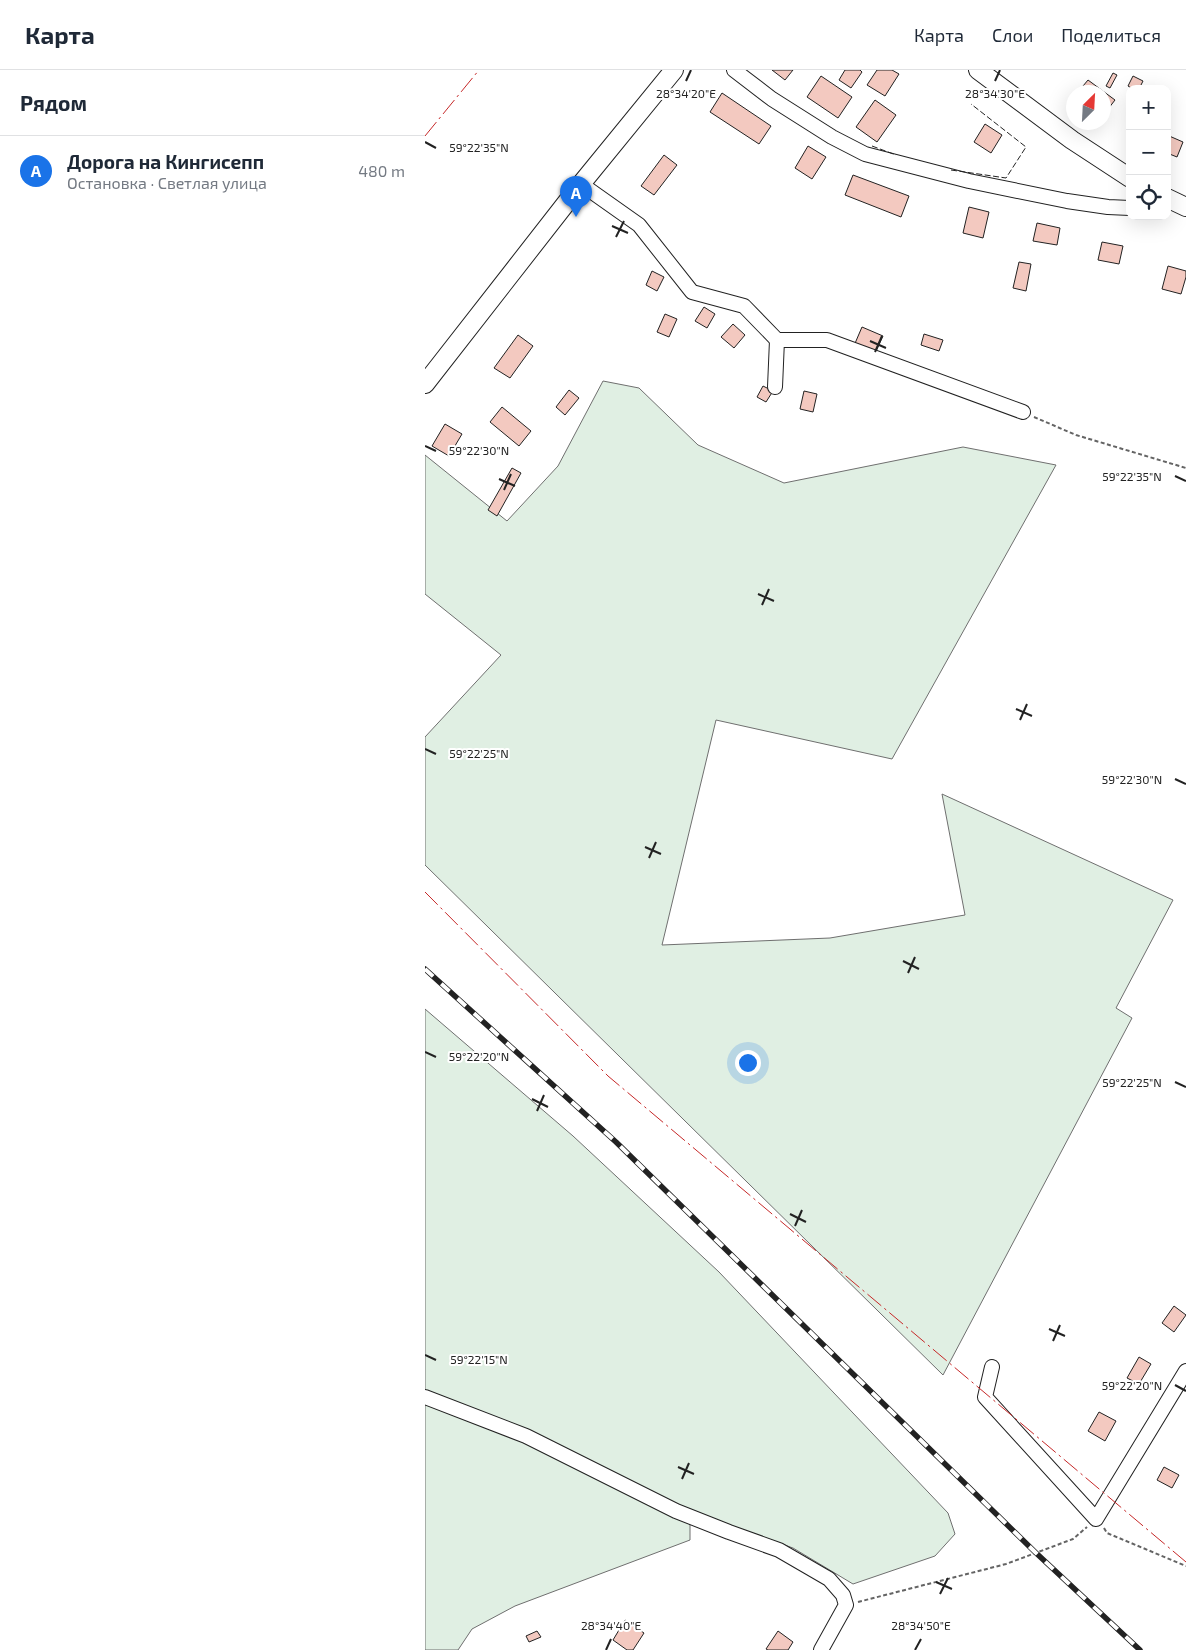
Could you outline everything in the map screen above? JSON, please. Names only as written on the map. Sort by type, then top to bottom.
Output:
[{"type":"main road","points":[[581,184],[615,130],[663,70]]},
{"type":"main road","points":[[425,384],[581,184],[674,70]]},
{"type":"main road","points":[[646,104],[681,70]]},
{"type":"main road","points":[[978,70],[1072,140],[1126,175]]},
{"type":"main road","points":[[1171,200],[1186,208]]},
{"type":"street","points":[[734,70],[779,104],[832,137],[865,154],[1005,189],[1067,201],[1126,208]]},
{"type":"street","points":[[581,184],[639,225],[692,292],[744,306],[777,340],[827,340],[1023,412]]},
{"type":"street","points":[[1171,209],[1186,208]]},
{"type":"street","points":[[775,387],[777,340]]},
{"type":"street","points":[[992,1367],[985,1397],[1097,1519],[1186,1370]]},
{"type":"street","points":[[425,1397],[526,1436],[676,1511],[779,1550],[829,1578],[843,1595],[846,1605],[821,1650]]},
{"type":"path","points":[[1023,412],[1076,435],[1186,468]]},
{"type":"path","points":[[846,1605],[1006,1564],[1073,1540],[1097,1519],[1107,1533],[1186,1566]]},
{"type":"green space","points":[[603,381],[639,388],[698,445],[784,483],[963,447],[1056,465],[892,759],[716,720],[662,945],[830,938],[965,915],[942,794],[1173,900],[1116,1008],[1132,1018],[943,1375],[425,865],[425,737],[501,655],[425,594],[425,455],[507,521],[558,466]]},
{"type":"green space","points":[[425,1009],[573,1136],[719,1272],[948,1513],[955,1534],[935,1556],[853,1584],[793,1548],[690,1511],[690,1540],[515,1606],[472,1629],[458,1650],[425,1650]]},
{"type":"building","points":[[772,70],[793,70],[785,80]]},
{"type":"building","points":[[845,70],[860,70],[862,72],[851,88],[839,80]]},
{"type":"building","points":[[877,70],[892,70],[899,74],[885,96],[867,85]]},
{"type":"building","points":[[1113,73],[1117,75],[1111,86],[1107,85]]},
{"type":"building","points":[[821,76],[852,97],[838,118],[807,97]]},
{"type":"building","points":[[1133,76],[1143,81],[1141,85],[1128,85]]},
{"type":"building","points":[[1088,80],[1095,85],[1084,85]]},
{"type":"building","points":[[722,93],[771,126],[759,144],[710,112]]},
{"type":"building","points":[[1111,97],[1115,100],[1111,105]]},
{"type":"building","points":[[875,100],[896,115],[877,142],[856,127]]},
{"type":"building","points":[[985,124],[1002,135],[991,153],[974,142]]},
{"type":"building","points":[[1171,137],[1183,142],[1177,157],[1171,155]]},
{"type":"building","points":[[808,146],[826,157],[812,179],[795,168]]},
{"type":"building","points":[[664,155],[677,165],[654,195],[641,186]]},
{"type":"building","points":[[853,175],[909,196],[901,217],[845,195]]},
{"type":"building","points":[[969,207],[989,212],[983,238],[963,233]]},
{"type":"building","points":[[1037,223],[1060,228],[1057,245],[1033,241]]},
{"type":"building","points":[[1102,242],[1123,246],[1119,264],[1098,260]]},
{"type":"building","points":[[1019,262],[1031,264],[1026,291],[1013,288]]},
{"type":"building","points":[[1168,266],[1186,271],[1181,294],[1162,289]]},
{"type":"building","points":[[652,271],[664,277],[657,291],[646,285]]},
{"type":"building","points":[[704,307],[715,314],[707,328],[695,321]]},
{"type":"building","points":[[665,314],[677,319],[669,337],[657,332]]},
{"type":"building","points":[[733,324],[745,335],[734,348],[721,337]]},
{"type":"building","points":[[862,327],[883,336],[873,358],[853,348]]},
{"type":"building","points":[[924,334],[943,340],[939,351],[921,345]]},
{"type":"building","points":[[518,335],[533,346],[510,378],[494,368]]},
{"type":"building","points":[[763,386],[773,391],[766,402],[757,397]]},
{"type":"building","points":[[569,390],[579,398],[565,415],[556,407]]},
{"type":"building","points":[[804,391],[817,394],[813,412],[800,409]]},
{"type":"building","points":[[502,407],[531,431],[519,446],[490,422]]},
{"type":"building","points":[[445,424],[462,434],[449,456],[432,446]]},
{"type":"building","points":[[512,468],[521,473],[497,516],[488,510]]},
{"type":"building","points":[[1174,1306],[1186,1315],[1174,1332],[1162,1323]]},
{"type":"building","points":[[1139,1357],[1151,1364],[1139,1384],[1127,1378]]},
{"type":"building","points":[[1099,1412],[1116,1421],[1105,1441],[1088,1431]]},
{"type":"building","points":[[1164,1467],[1179,1475],[1172,1488],[1157,1480]]},
{"type":"building","points":[[625,1620],[644,1633],[633,1650],[627,1650],[613,1640]]},
{"type":"building","points":[[537,1631],[541,1637],[529,1642],[526,1636]]},
{"type":"building","points":[[778,1631],[793,1642],[788,1650],[766,1649]]},
{"type":"railway","points":[[425,969],[616,1142],[1035,1552],[1140,1650]]},
{"type":"fence","points":[[951,170],[1006,178],[1026,147],[971,104]]},
{"type":"fence","points":[[872,146],[896,155]]},
{"type":"power","points":[[425,136],[479,70]]},
{"type":"power","points":[[425,892],[608,1076],[1186,1562]]},
{"type":"place","name":"Дорога на Кингисепп","points":[[576,217]]}]
